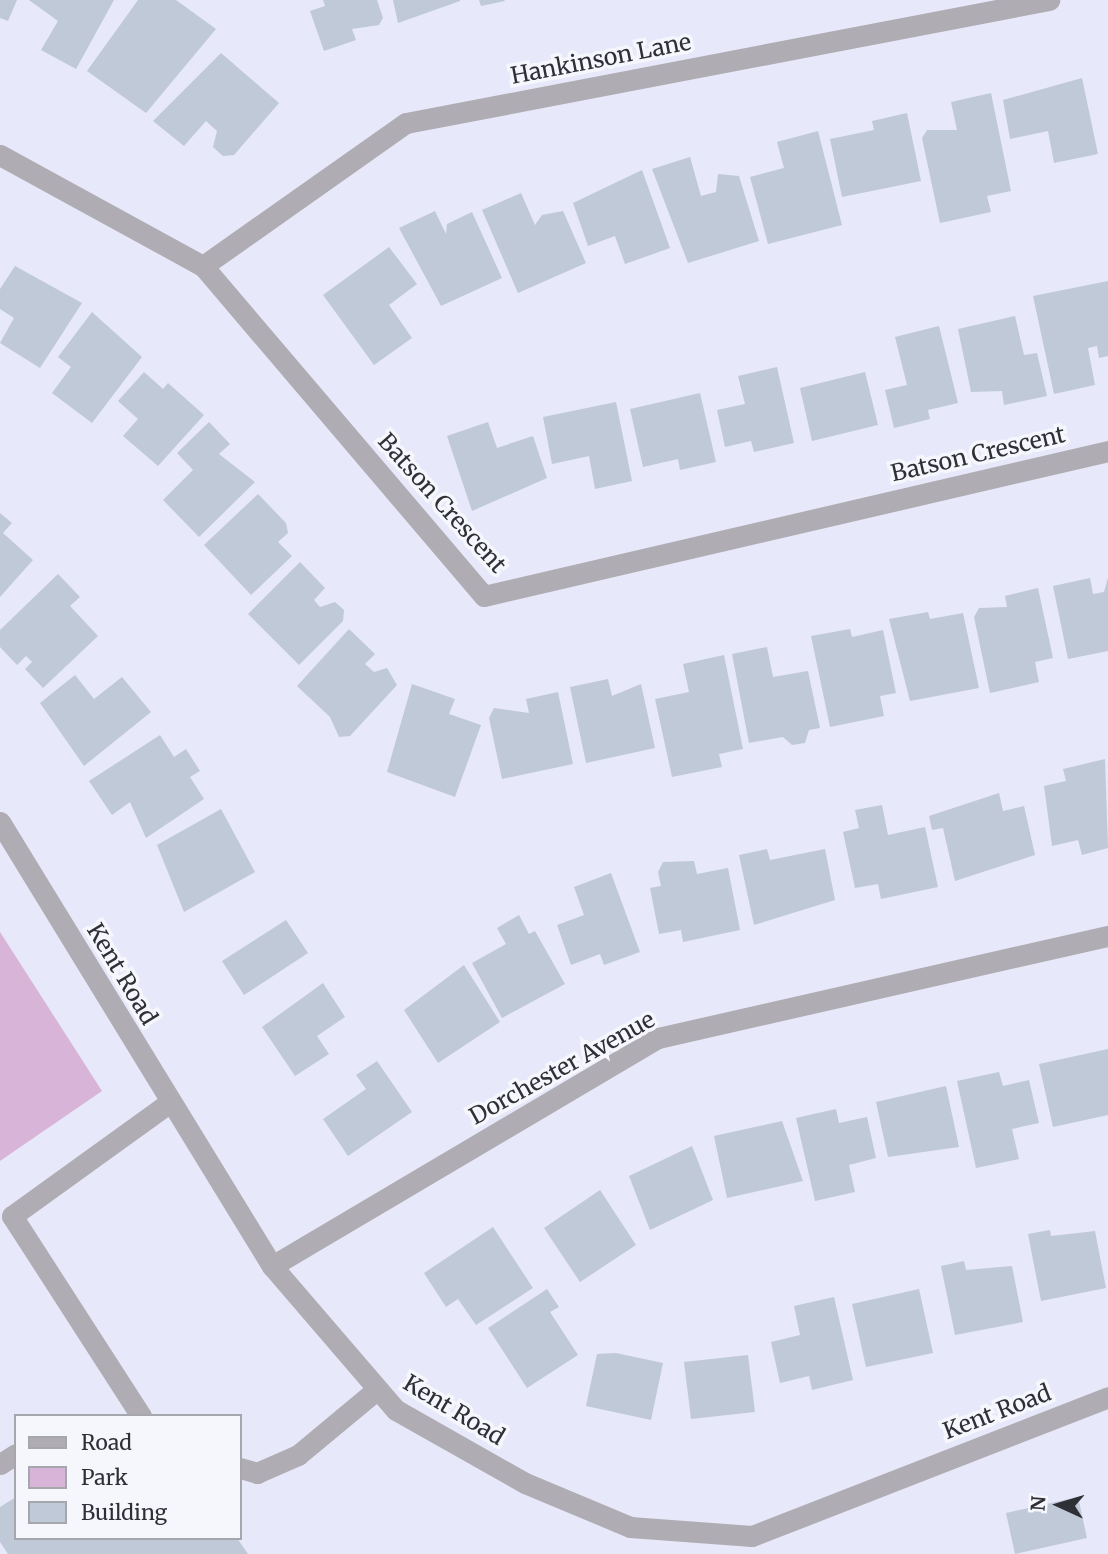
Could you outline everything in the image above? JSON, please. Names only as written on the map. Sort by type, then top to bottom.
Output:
[{"type":"street","name":"Hankinson Lane","points":[[203,266],[406,123],[1049,0]]},
{"type":"street","name":"Batson Crescent","points":[[0,155],[203,266],[485,596],[1108,451]]},
{"type":"street","name":"Kent Road","points":[[0,822],[272,1266],[375,1391],[396,1410],[525,1483],[630,1527],[754,1545],[1108,1397]]},
{"type":"street","name":"Dorchester Avenue","points":[[272,1266],[658,1038],[1108,936]]},
{"type":"street","points":[[140,1414],[12,1216],[170,1101]]},
{"type":"street","points":[[242,1469],[257,1473],[298,1455],[375,1391]]},
{"type":"green space","points":[[0,932],[102,1091],[0,1161]]},
{"type":"building","points":[[0,0],[17,0],[8,21],[0,18]]},
{"type":"building","points":[[29,0],[114,0],[76,69],[41,50],[58,21]]},
{"type":"building","points":[[138,0],[176,0],[216,29],[146,113],[87,71]]},
{"type":"building","points":[[323,0],[377,0],[383,18],[379,25],[352,29],[356,40],[324,51],[310,11],[325,6]]},
{"type":"building","points":[[393,0],[460,0],[460,1],[398,23]]},
{"type":"building","points":[[479,0],[504,0],[505,1],[481,6]]},
{"type":"building","points":[[221,53],[279,103],[234,155],[223,156],[213,147],[217,131],[206,121],[184,146],[153,121]]},
{"type":"building","points":[[1082,78],[1098,154],[1054,163],[1048,131],[1010,139],[1003,100]]},
{"type":"building","points":[[991,93],[1011,191],[987,196],[991,212],[940,223],[922,138],[927,130],[957,130],[951,102]]},
{"type":"building","points":[[907,113],[921,181],[842,197],[830,139],[874,130],[872,121]]},
{"type":"building","points":[[818,131],[842,225],[768,244],[750,177],[784,168],[777,142]]},
{"type":"building","points":[[690,157],[701,196],[716,192],[718,174],[739,176],[759,241],[688,263],[652,169]]},
{"type":"building","points":[[642,170],[670,248],[625,264],[615,236],[588,246],[573,203]]},
{"type":"building","points":[[521,193],[535,225],[542,215],[563,211],[586,263],[518,293],[482,210]]},
{"type":"building","points":[[435,211],[446,234],[447,224],[472,212],[502,278],[441,306],[399,228]]},
{"type":"building","points":[[389,247],[417,284],[389,305],[412,338],[374,365],[323,295]]},
{"type":"building","points":[[15,266],[82,303],[40,368],[0,343],[14,318],[0,309],[0,289]]},
{"type":"building","points":[[1108,281],[1108,356],[1099,358],[1097,346],[1088,348],[1095,385],[1054,394],[1033,296]]},
{"type":"building","points":[[92,312],[142,357],[92,423],[52,393],[71,367],[58,357]]},
{"type":"building","points":[[1015,316],[1024,355],[1037,353],[1047,396],[1004,405],[1002,391],[971,392],[958,329]]},
{"type":"building","points":[[939,326],[958,403],[928,410],[930,419],[894,428],[885,390],[907,385],[895,337]]},
{"type":"building","points":[[777,367],[794,443],[754,452],[751,441],[725,447],[717,410],[745,404],[738,376]]},
{"type":"building","points":[[144,372],[163,389],[168,383],[204,415],[158,466],[123,436],[138,419],[118,401]]},
{"type":"building","points":[[865,372],[878,425],[812,441],[800,388]]},
{"type":"building","points":[[700,393],[716,462],[680,470],[678,459],[643,467],[630,409]]},
{"type":"building","points":[[616,402],[632,481],[595,489],[589,456],[552,464],[543,417]]},
{"type":"building","points":[[209,422],[230,444],[219,454],[255,482],[199,537],[163,500],[193,470],[177,453]]},
{"type":"building","points":[[488,422],[497,448],[533,436],[547,478],[472,511],[447,436]]},
{"type":"building","points":[[258,494],[286,523],[288,533],[278,542],[292,556],[251,595],[204,545]]},
{"type":"building","points":[[0,513],[12,523],[3,533],[33,560],[0,597]]},
{"type":"building","points":[[300,562],[325,588],[314,600],[320,607],[335,602],[344,610],[343,621],[299,665],[248,614]]},
{"type":"building","points":[[58,574],[80,597],[70,606],[98,636],[43,688],[25,669],[32,662],[26,656],[17,665],[0,647],[0,630]]},
{"type":"building","points":[[1090,578],[1093,594],[1104,592],[1108,578],[1108,651],[1068,659],[1053,586]]},
{"type":"building","points":[[1038,588],[1053,658],[1035,662],[1039,682],[990,693],[974,617],[979,608],[1007,607],[1005,596]]},
{"type":"building","points":[[928,612],[930,619],[963,613],[979,688],[910,701],[889,619]]},
{"type":"building","points":[[349,629],[375,654],[365,664],[374,672],[387,668],[397,685],[350,736],[339,737],[330,717],[297,686]]},
{"type":"building","points":[[850,629],[852,637],[883,630],[896,693],[880,696],[884,716],[830,727],[811,636]]},
{"type":"building","points":[[767,647],[773,677],[808,671],[820,728],[809,730],[805,743],[792,745],[783,737],[749,743],[732,654]]},
{"type":"building","points":[[724,655],[743,749],[719,754],[722,767],[672,777],[655,699],[689,692],[683,664]]},
{"type":"building","points":[[75,675],[94,699],[122,677],[151,712],[84,766],[40,703]]},
{"type":"building","points":[[608,679],[612,696],[641,684],[655,748],[586,763],[570,687]]},
{"type":"building","points":[[412,684],[455,699],[449,714],[481,725],[455,797],[387,772]]},
{"type":"building","points":[[558,692],[573,764],[502,779],[489,718],[494,708],[529,713],[526,699]]},
{"type":"building","points":[[160,735],[174,757],[186,749],[200,771],[190,777],[204,799],[146,838],[130,802],[112,815],[89,781]]},
{"type":"building","points":[[1105,759],[1108,848],[1082,855],[1078,840],[1052,846],[1044,786],[1066,781],[1063,769]]},
{"type":"building","points":[[999,793],[1003,811],[1024,806],[1035,855],[955,881],[943,828],[932,830],[929,816]]},
{"type":"building","points":[[882,805],[888,835],[925,827],[938,887],[881,899],[878,884],[855,888],[843,832],[859,828],[855,810]]},
{"type":"building","points":[[221,809],[255,872],[184,912],[157,845]]},
{"type":"building","points":[[767,849],[770,860],[825,849],[835,900],[754,925],[739,855]]},
{"type":"building","points":[[694,861],[697,874],[728,868],[740,930],[683,942],[681,930],[659,934],[650,888],[661,886],[658,872],[663,862]]},
{"type":"building","points":[[611,873],[640,952],[604,965],[600,954],[571,965],[557,925],[584,915],[574,887]]},
{"type":"building","points":[[519,915],[529,934],[535,931],[565,984],[502,1018],[472,963],[506,944],[497,928]]},
{"type":"building","points":[[286,920],[308,953],[244,995],[222,961]]},
{"type":"building","points":[[464,965],[500,1022],[438,1063],[404,1010]]},
{"type":"building","points":[[323,983],[345,1017],[317,1036],[329,1054],[295,1076],[262,1027]]},
{"type":"building","points":[[1108,1049],[1108,1115],[1053,1127],[1039,1064]]},
{"type":"building","points":[[377,1061],[412,1112],[348,1156],[323,1119],[366,1089],[356,1075]]},
{"type":"building","points":[[999,1072],[1003,1086],[1029,1080],[1039,1123],[1012,1129],[1019,1159],[976,1168],[957,1081]]},
{"type":"building","points":[[946,1086],[959,1147],[888,1157],[876,1102]]},
{"type":"building","points":[[836,1109],[839,1123],[867,1117],[876,1158],[849,1165],[855,1192],[815,1201],[796,1118]]},
{"type":"building","points":[[782,1121],[803,1181],[727,1198],[714,1136]]},
{"type":"building","points":[[692,1146],[713,1200],[650,1230],[629,1176]]},
{"type":"building","points":[[600,1190],[636,1245],[580,1282],[544,1228]]},
{"type":"building","points":[[493,1227],[533,1288],[476,1325],[458,1299],[446,1307],[424,1273]]},
{"type":"building","points":[[1050,1230],[1051,1236],[1095,1231],[1106,1288],[1041,1301],[1028,1234]]},
{"type":"building","points":[[964,1261],[966,1270],[1012,1266],[1023,1322],[955,1335],[941,1266]]},
{"type":"building","points":[[547,1289],[559,1307],[550,1312],[578,1355],[527,1388],[488,1328]]},
{"type":"building","points":[[919,1289],[933,1353],[866,1367],[852,1304]]},
{"type":"building","points":[[834,1297],[853,1380],[812,1390],[809,1376],[780,1383],[771,1342],[800,1335],[794,1306]]},
{"type":"building","points":[[616,1353],[663,1363],[651,1420],[586,1406],[597,1354]]},
{"type":"building","points":[[748,1355],[755,1412],[691,1419],[684,1362]]},
{"type":"building","points":[[1078,1497],[1087,1538],[1015,1554],[1006,1513]]},
{"type":"building","points":[[14,1498],[14,1540],[238,1540],[248,1554],[8,1554],[0,1542],[0,1507]]}]
